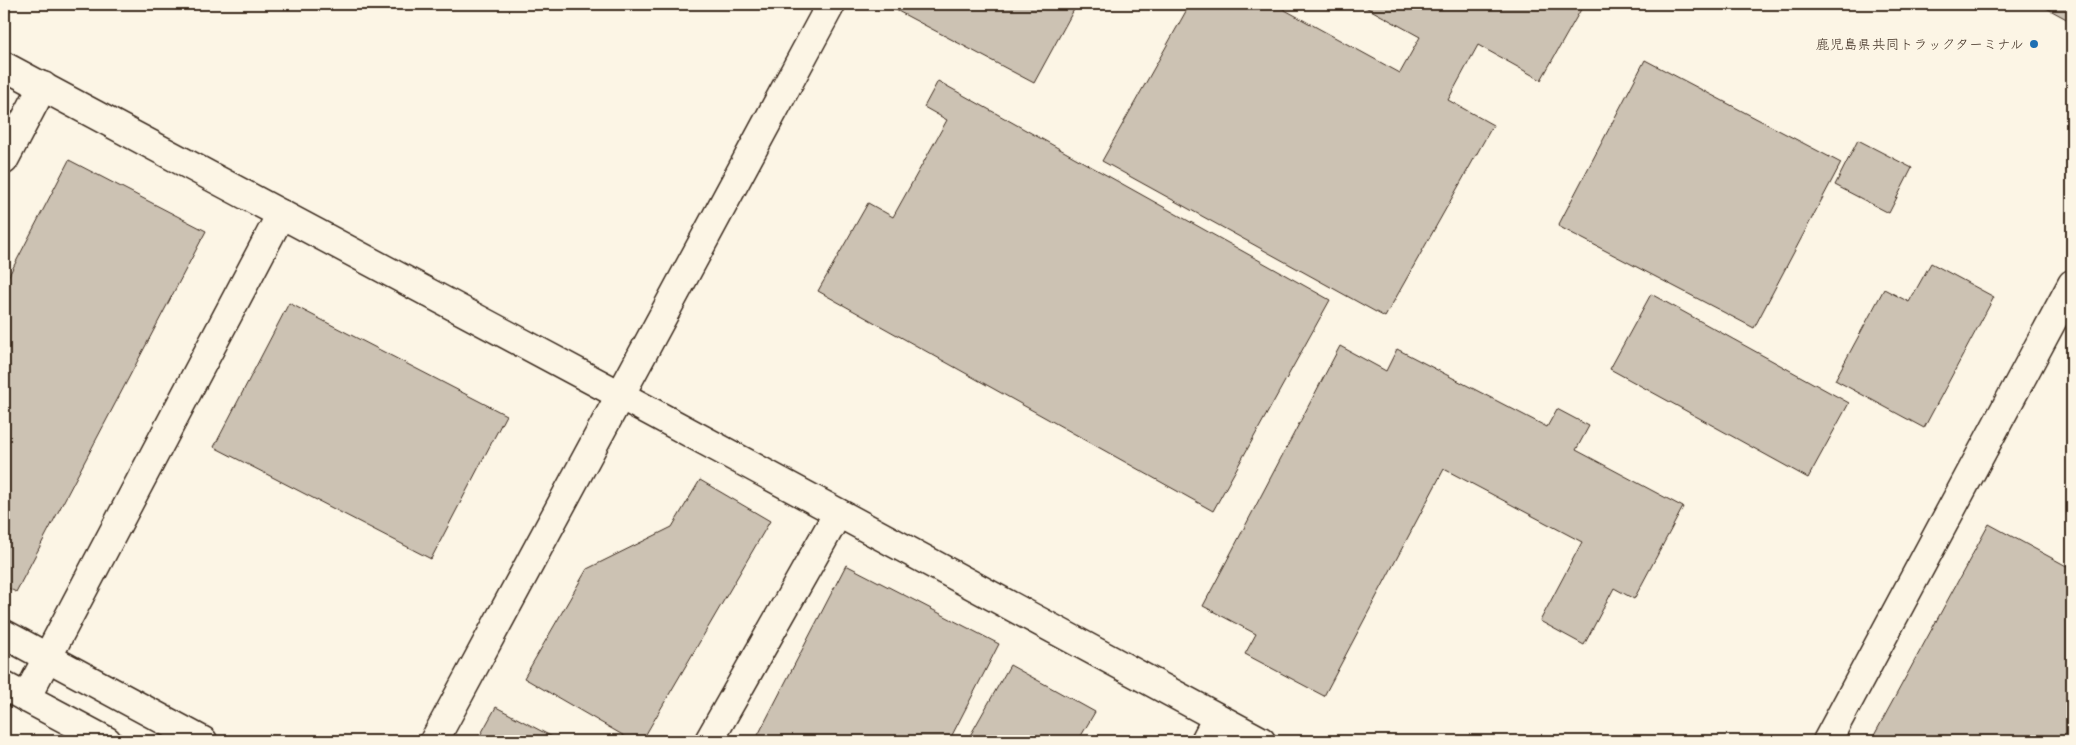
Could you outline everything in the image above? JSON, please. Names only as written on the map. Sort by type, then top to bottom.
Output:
[{"type":"street","points":[[434,741],[831,4]]},
{"type":"street","points":[[4,66],[838,513],[1211,730],[1261,741]]},
{"type":"street","points":[[4,160],[43,86]]},
{"type":"street","points":[[107,741],[15,692],[47,658],[282,214]]},
{"type":"street","points":[[1826,741],[2072,284]]},
{"type":"street","points":[[709,741],[838,513]]},
{"type":"street","points":[[4,634],[203,741]]},
{"type":"building","points":[[897,4],[1077,4],[1034,83],[894,9]]},
{"type":"building","points":[[1190,4],[1274,4],[1400,73],[1420,37],[1360,4],[1584,4],[1541,80],[1478,45],[1448,100],[1493,125],[1385,317],[1102,161]]},
{"type":"building","points":[[2039,4],[2072,4],[2072,22]]},
{"type":"building","points":[[1645,60],[1841,163],[1754,328],[1558,226]]},
{"type":"building","points":[[938,81],[1330,300],[1213,511],[818,291],[868,203],[893,217],[947,120],[924,107]]},
{"type":"building","points":[[1858,140],[1912,168],[1889,213],[1835,185]]},
{"type":"building","points":[[69,160],[206,231],[16,592],[4,586],[4,285]]},
{"type":"building","points":[[1931,263],[1994,297],[1924,428],[1835,380],[1884,289],[1909,302]]},
{"type":"building","points":[[1651,294],[1849,403],[1808,478],[1610,369]]},
{"type":"building","points":[[289,303],[506,415],[431,559],[214,447]]},
{"type":"building","points":[[1340,346],[1386,371],[1397,349],[1547,427],[1557,409],[1589,426],[1576,450],[1683,507],[1634,599],[1614,588],[1584,645],[1540,621],[1582,542],[1444,469],[1324,696],[1245,654],[1256,634],[1203,606]]},
{"type":"building","points":[[700,480],[770,521],[642,741],[633,741],[524,678],[587,569],[672,527]]},
{"type":"building","points":[[1989,524],[2072,569],[2072,741],[1871,741]]},
{"type":"building","points":[[846,565],[999,644],[949,741],[755,741]]},
{"type":"building","points":[[1010,665],[1095,712],[1078,741],[967,741]]},
{"type":"building","points":[[496,707],[560,741],[477,741]]},
{"type":"place","name":"鹿児島県共同トラックターミナル","points":[[2034,44]]}]
